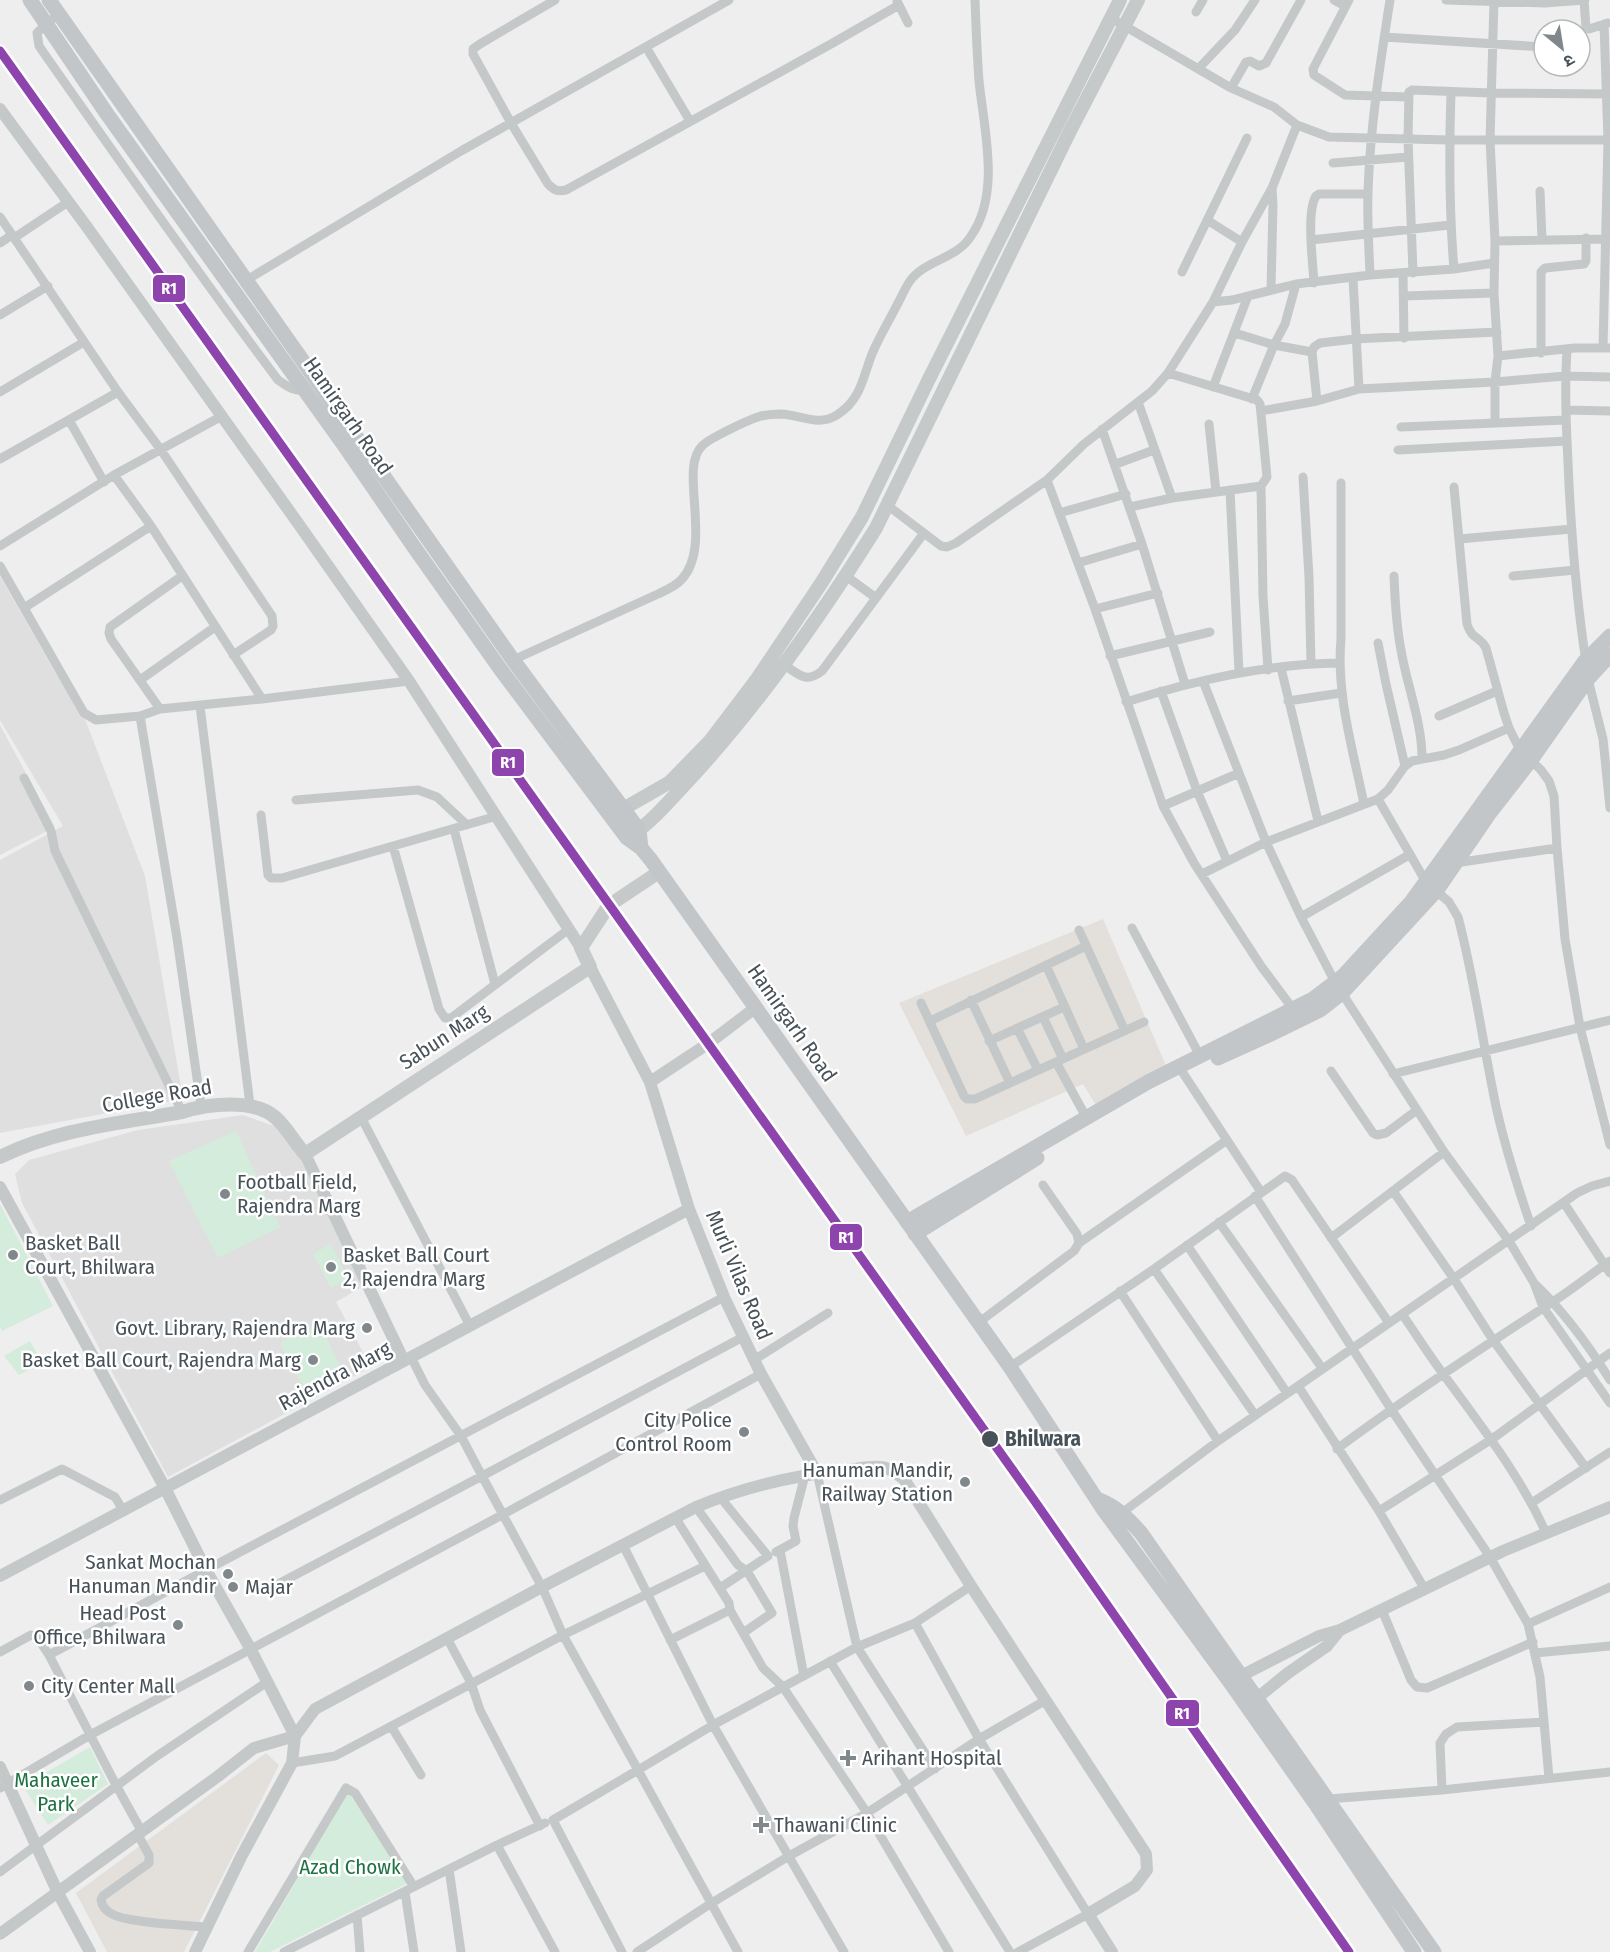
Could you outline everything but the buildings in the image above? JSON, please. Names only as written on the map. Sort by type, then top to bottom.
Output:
[{"type":"main road","name":"Hamirgarh Road","points":[[30,0],[107,114],[513,660],[618,814]]},
{"type":"main road","name":"Hamirgarh Road","points":[[49,0],[245,281],[311,386],[501,670],[633,834],[1010,1367],[1097,1499],[1111,1504],[1117,1516]]},
{"type":"main road","points":[[618,814],[670,782],[710,741],[757,679],[828,573],[862,516],[928,379],[1120,0]]},
{"type":"main road","points":[[633,834],[703,765],[747,714],[846,576],[876,528],[1071,129],[1138,0]]},
{"type":"main road","points":[[911,1228],[1151,1087],[1320,1010],[1412,901],[1432,886],[1455,863],[1489,814],[1586,661],[1608,651]]},
{"type":"main road","points":[[1432,886],[1438,865],[1608,651]]},
{"type":"main road","points":[[590,967],[581,948],[612,904],[659,872]]},
{"type":"main road","name":"Sabun Marg","points":[[305,1154],[590,967]]},
{"type":"main road","points":[[911,1228],[1086,1117],[1148,1082],[1339,987]]},
{"type":"main road","name":"College Road","points":[[0,1157],[22,1146],[60,1135],[182,1112],[201,1106],[250,1106],[275,1116],[305,1154]]},
{"type":"main road","points":[[1117,1516],[1141,1533],[1414,1952]]},
{"type":"main road","points":[[1251,1703],[1328,1799],[1434,1952]]},
{"type":"street","points":[[555,0],[473,49],[473,54],[548,184],[554,190],[559,191],[566,190],[690,122],[897,2],[908,22]]},
{"type":"street","points":[[245,281],[461,151],[729,0]]},
{"type":"street","points":[[513,660],[658,594],[681,581],[691,567],[696,546],[694,468],[696,452],[703,444],[758,416],[781,414],[818,422],[826,421],[838,414],[848,406],[863,386],[872,353],[910,281],[923,269],[964,245],[973,235],[986,201],[988,173],[979,78],[975,0]]},
{"type":"street","points":[[1196,12],[1203,0]]},
{"type":"street","points":[[1198,69],[1235,30],[1255,0]]},
{"type":"street","points":[[1232,88],[1246,62],[1250,61],[1259,66],[1266,63],[1301,0]]},
{"type":"street","points":[[1334,0],[1347,3],[1312,72],[1341,94],[1408,97]]},
{"type":"street","points":[[1370,275],[1368,194],[1370,160],[1376,96],[1390,0]]},
{"type":"street","points":[[1446,0],[1545,3],[1584,0],[1586,28],[1607,24],[1609,140],[1607,348],[1575,348],[1567,351],[1498,356]]},
{"type":"street","points":[[1494,1],[1490,140],[1498,356],[1495,382],[1495,423]]},
{"type":"street","points":[[46,24],[59,15]]},
{"type":"street","points":[[1111,18],[1232,88],[1274,107],[1297,125],[1329,137],[1609,140]]},
{"type":"street","points":[[1384,37],[1532,45]]},
{"type":"street","points":[[646,47],[690,122]]},
{"type":"street","points":[[1413,273],[1408,157],[1409,92],[1412,90],[1608,94]]},
{"type":"street","points":[[1450,92],[1450,225],[1454,269]]},
{"type":"street","points":[[0,109],[222,416],[408,681],[581,948]]},
{"type":"street","points":[[887,505],[941,546],[947,547],[1047,480],[1102,429],[1152,391],[1168,373],[1213,302],[1242,242],[1272,188],[1297,125]]},
{"type":"street","points":[[1182,272],[1247,138]]},
{"type":"street","points":[[1333,163],[1408,157]]},
{"type":"street","points":[[1271,289],[1272,188]]},
{"type":"street","points":[[1540,190],[1542,239]]},
{"type":"street","points":[[1314,283],[1311,240],[1312,205],[1316,196],[1319,194],[1368,194]]},
{"type":"street","points":[[0,243],[68,202]]},
{"type":"street","points":[[0,217],[272,616],[271,630],[233,655]]},
{"type":"street","points":[[1207,220],[1242,242]]},
{"type":"street","points":[[1311,240],[1450,225]]},
{"type":"street","points":[[1542,353],[1541,272],[1545,268],[1584,264],[1586,238]]},
{"type":"street","points":[[1495,241],[1607,239]]},
{"type":"street","points":[[1213,302],[1232,300],[1296,284],[1494,263]]},
{"type":"street","points":[[1403,274],[1404,338]]},
{"type":"street","points":[[1353,278],[1359,389]]},
{"type":"street","points":[[1252,399],[1285,324],[1296,284]]},
{"type":"street","points":[[0,315],[48,286]]},
{"type":"street","points":[[1404,296],[1494,293]]},
{"type":"street","points":[[1213,387],[1248,296]]},
{"type":"street","points":[[1317,401],[1312,352],[1314,347],[1320,343],[1355,339],[1497,332]]},
{"type":"street","points":[[1234,333],[1274,345],[1312,352]]},
{"type":"street","points":[[0,392],[84,342]]},
{"type":"street","points":[[1567,351],[1565,376],[1567,441],[1578,611],[1588,679],[1603,739],[1610,808]]},
{"type":"street","points":[[1168,373],[1257,400],[1260,404],[1267,477],[1261,486],[1263,596],[1269,670]]},
{"type":"street","points":[[1261,411],[1317,401],[1359,389],[1565,376],[1610,377]]},
{"type":"street","points":[[0,459],[118,392]]},
{"type":"street","points":[[1138,402],[1172,498]]},
{"type":"street","points":[[1401,427],[1495,423],[1610,411]]},
{"type":"street","points":[[0,546],[114,476],[222,416]]},
{"type":"street","points":[[69,420],[104,482]]},
{"type":"street","points":[[1209,424],[1216,492]]},
{"type":"street","points":[[1102,429],[1116,464],[1158,592],[1185,684]]},
{"type":"street","points":[[1398,450],[1567,441]]},
{"type":"street","points":[[1116,464],[1154,450]]},
{"type":"street","points":[[114,476],[151,526],[262,699]]},
{"type":"street","points":[[1303,477],[1311,664]]},
{"type":"street","points":[[1047,480],[1095,609],[1163,806],[1194,863],[1261,966],[1293,1009]]},
{"type":"street","points":[[1341,483],[1339,663],[1341,693],[1364,804]]},
{"type":"street","points":[[1130,507],[1172,498],[1261,486]]},
{"type":"street","points":[[1454,487],[1467,624],[1471,634],[1486,648],[1509,728],[1525,755],[1549,781],[1554,796],[1565,939],[1580,1027],[1610,1145]]},
{"type":"street","points":[[1230,490],[1239,672]]},
{"type":"street","points":[[1059,513],[1126,494]]},
{"type":"street","points":[[24,609],[151,526]]},
{"type":"street","points":[[1459,539],[1572,530]]},
{"type":"street","points":[[783,664],[807,678],[812,678],[822,671],[924,533]]},
{"type":"street","points":[[1078,563],[1142,544]]},
{"type":"street","points":[[0,566],[84,713],[96,720],[140,716],[160,709],[408,681]]},
{"type":"street","points":[[1513,576],[1575,570]]},
{"type":"street","points":[[160,709],[109,633],[110,627],[182,576]]},
{"type":"street","points":[[846,576],[876,598]]},
{"type":"street","points":[[1394,576],[1396,619],[1421,738],[1422,759]]},
{"type":"street","points":[[1095,609],[1158,592]]},
{"type":"street","points":[[140,680],[215,627]]},
{"type":"street","points":[[1110,656],[1210,632]]},
{"type":"street","points":[[1378,643],[1405,766]]},
{"type":"street","points":[[1126,702],[1185,684],[1239,672],[1339,663]]},
{"type":"street","points":[[1281,668],[1318,821]]},
{"type":"street","points":[[1203,681],[1266,842],[1301,917],[1339,987],[1444,1152],[1509,1241],[1534,1283],[1543,1307],[1610,1403]]},
{"type":"street","points":[[1161,691],[1197,791],[1227,861]]},
{"type":"street","points":[[1439,716],[1497,691]]},
{"type":"street","points":[[1288,701],[1341,693]]},
{"type":"street","points":[[200,705],[250,1106]]},
{"type":"street","points":[[140,716],[175,926],[201,1106]]},
{"type":"street","points":[[1202,874],[1266,842],[1378,799],[1412,760],[1460,750],[1509,728]]},
{"type":"street","points":[[1163,806],[1239,773]]},
{"type":"street","points":[[24,778],[51,831],[55,850],[182,1112]]},
{"type":"street","points":[[296,800],[418,790],[437,797],[467,825]]},
{"type":"street","points":[[1378,799],[1409,855],[1432,886],[1449,902],[1458,917],[1497,1110],[1509,1158],[1531,1226]]},
{"type":"street","points":[[261,815],[268,875],[271,878],[282,878],[497,816]]},
{"type":"street","points":[[454,829],[495,984]]},
{"type":"street","points":[[393,846],[439,1009],[446,1018],[451,1018],[569,929]]},
{"type":"street","points":[[1438,865],[1557,848]]},
{"type":"street","points":[[1301,917],[1409,855]]},
{"type":"street","points":[[1132,928],[1200,1056]]},
{"type":"street","points":[[1079,930],[1125,1031]]},
{"type":"street","points":[[930,1021],[1086,946]]},
{"type":"street","points":[[1046,964],[1084,1049]]},
{"type":"street","name":"Murli Vilas Road","points":[[590,967],[650,1082],[689,1209],[724,1297],[811,1474]]},
{"type":"street","points":[[971,1000],[1010,1083]]},
{"type":"street","points":[[921,1003],[964,1096],[968,1099],[975,1099],[1144,1022]]},
{"type":"street","points":[[989,1041],[1064,1007]]},
{"type":"street","points":[[650,1082],[709,1043],[755,1008]]},
{"type":"street","points":[[1043,1017],[1086,1117]]},
{"type":"street","points":[[1393,1074],[1610,1020]]},
{"type":"street","points":[[1017,1028],[1038,1070]]},
{"type":"street","points":[[1331,1071],[1373,1133],[1377,1135],[1386,1133],[1417,1110]]},
{"type":"street","points":[[1183,1073],[1227,1140],[1352,1348],[1490,1557],[1528,1624],[1540,1677],[1549,1778]]},
{"type":"street","points":[[361,1117],[470,1326]]},
{"type":"street","points":[[978,1323],[1074,1251],[1079,1243],[1227,1140]]},
{"type":"street","points":[[1330,1238],[1444,1152]]},
{"type":"street","points":[[305,1154],[408,1359],[461,1436],[542,1587],[563,1635],[738,1952]]},
{"type":"street","points":[[1010,1367],[1285,1176],[1292,1180],[1389,1323]]},
{"type":"street","points":[[1117,1516],[1255,1415],[1577,1193],[1610,1181]]},
{"type":"street","points":[[1043,1185],[1077,1234],[1079,1243]]},
{"type":"street","points":[[0,1187],[165,1488],[295,1736]]},
{"type":"street","points":[[1393,1191],[1493,1340],[1586,1467]]},
{"type":"street","points":[[1337,1449],[1391,1409],[1493,1340],[1608,1266],[1564,1203]]},
{"type":"street","name":"Rajendra Marg","points":[[0,1576],[689,1209]]},
{"type":"street","points":[[1219,1222],[1322,1368]]},
{"type":"street","points":[[1187,1245],[1287,1393]]},
{"type":"street","points":[[1154,1269],[1255,1415]]},
{"type":"street","points":[[1534,1283],[1554,1302],[1598,1360],[1610,1380]]},
{"type":"street","points":[[1120,1292],[1218,1441]]},
{"type":"street","points":[[49,1655],[724,1297]]},
{"type":"street","points":[[754,1360],[828,1313]]},
{"type":"street","points":[[1402,1314],[1492,1439],[1533,1502],[1546,1533]]},
{"type":"street","points":[[280,1582],[743,1337]]},
{"type":"street","points":[[1378,1511],[1492,1439],[1610,1353]]},
{"type":"street","points":[[4,1786],[90,1735],[761,1374]]},
{"type":"street","points":[[1298,1386],[1424,1588]]},
{"type":"street","points":[[1533,1502],[1610,1452]]},
{"type":"street","points":[[195,1952],[292,1763],[295,1736],[315,1709],[696,1507],[773,1481],[811,1474],[880,1467],[891,1470],[904,1479],[1146,1854],[1147,1870],[1135,1886],[1018,1952]]},
{"type":"street","points":[[0,1500],[62,1469],[115,1497],[123,1510]]},
{"type":"street","points":[[720,1588],[796,1540],[794,1518],[811,1474]]},
{"type":"street","points":[[811,1474],[857,1647],[934,1769]]},
{"type":"street","points":[[720,1497],[768,1556]]},
{"type":"street","points":[[696,1507],[738,1565],[747,1571],[772,1613],[743,1633]]},
{"type":"street","points":[[1235,1679],[1319,1636],[1340,1630],[1490,1557],[1610,1507]]},
{"type":"street","points":[[675,1517],[729,1603],[730,1610],[763,1668],[783,1687],[867,1813],[950,1952]]},
{"type":"street","points":[[623,1545],[713,1725],[844,1952]]},
{"type":"street","points":[[780,1550],[804,1676]]},
{"type":"street","points":[[292,1763],[336,1756],[563,1635],[705,1566]]},
{"type":"street","points":[[284,1952],[497,1845],[553,1820],[713,1725],[830,1661],[915,1623],[971,1586]]},
{"type":"street","points":[[1528,1624],[1610,1587]]},
{"type":"street","points":[[670,1640],[730,1610]]},
{"type":"street","points":[[1382,1610],[1416,1687],[1427,1688],[1533,1642]]},
{"type":"street","points":[[915,1623],[979,1739],[1112,1952]]},
{"type":"street","points":[[1251,1703],[1288,1673],[1327,1646],[1340,1630]]},
{"type":"street","points":[[0,1652],[31,1635],[37,1637],[49,1655],[116,1785],[149,1855],[149,1863],[103,1896],[100,1900],[102,1904],[114,1916],[206,1927]]},
{"type":"street","points":[[447,1638],[471,1683],[480,1710],[540,1826]]},
{"type":"street","points":[[1535,1653],[1610,1646]]},
{"type":"street","points":[[830,1661],[1010,1952]]},
{"type":"street","points":[[0,1872],[116,1785],[267,1682]]},
{"type":"street","points":[[637,1952],[710,1904],[789,1856],[867,1813],[979,1739],[1046,1700]]},
{"type":"street","points":[[1442,1790],[1440,1743],[1446,1734],[1457,1727],[1544,1722]]},
{"type":"street","points":[[391,1726],[421,1775]]},
{"type":"street","points":[[0,1934],[254,1748],[295,1736]]},
{"type":"street","points":[[0,1767],[4,1786],[90,1952]]},
{"type":"street","points":[[1328,1799],[1442,1790],[1610,1772]]},
{"type":"street","points":[[248,1952],[346,1788],[355,1793],[414,1887]]},
{"type":"street","points":[[553,1820],[622,1952]]},
{"type":"street","points":[[497,1845],[555,1952]]},
{"type":"street","points":[[449,1869],[461,1952]]},
{"type":"street","points":[[405,1892],[414,1952]]},
{"type":"street","points":[[357,1915],[360,1952]]},
{"type":"shaded area","points":[[0,576],[85,719],[145,876],[183,1099],[0,1133],[0,860],[63,826],[0,720]]},
{"type":"shaded area","points":[[0,725],[55,827],[0,855]]},
{"type":"shaded area","points":[[1103,919],[1167,1068],[1096,1105],[1083,1084],[966,1136],[899,1003]]},
{"type":"shaded area","points":[[243,1115],[274,1126],[300,1154],[372,1281],[336,1302],[371,1367],[168,1477],[22,1203],[15,1174],[29,1160],[138,1130]]},
{"type":"shaded area","points":[[266,1753],[279,1765],[184,1952],[107,1952],[76,1893]]},
{"type":"green space","name":"Football Field, Rajendra Marg","points":[[236,1131],[280,1227],[218,1258],[169,1161]]},
{"type":"green space","name":"Basket Ball Court, Bhilwara","points":[[0,1204],[53,1306],[2,1331],[0,1326]]},
{"type":"green space","name":"Basket Ball Court 2, Rajendra Marg","points":[[331,1244],[348,1279],[331,1288],[313,1254]]},
{"type":"green space","name":"Basket Ball Court, Rajendra Marg","points":[[318,1322],[346,1377],[309,1398],[280,1343]]},
{"type":"green space","points":[[30,1341],[42,1363],[19,1375],[4,1356]]},
{"type":"green space","name":"Mahaveer Park","points":[[90,1747],[108,1784],[48,1825],[23,1786]]},
{"type":"green space","name":"Azad Chowk","points":[[348,1792],[408,1883],[270,1952],[255,1952]]},
{"type":"transit line","name":"R1","points":[[0,51],[1034,1500],[1349,1952]]},
{"type":"place","name":"Football Field, Rajendra Marg","points":[[225,1194]]},
{"type":"place","name":"Basket Ball Court, Bhilwara","points":[[13,1255]]},
{"type":"place","name":"Basket Ball Court 2, Rajendra Marg","points":[[331,1267]]},
{"type":"place","name":"Govt. Library, Rajendra Marg","points":[[367,1328]]},
{"type":"place","name":"Basket Ball Court, Rajendra Marg","points":[[313,1360]]},
{"type":"place","name":"City Police Control Room","points":[[744,1432]]},
{"type":"place","name":"Bhilwara","points":[[990,1439]]},
{"type":"place","name":"Hanuman Mandir, Railway Station","points":[[965,1482]]},
{"type":"place","name":"Sankat Mochan Hanuman Mandir","points":[[228,1574]]},
{"type":"place","name":"Majar","points":[[233,1587]]},
{"type":"place","name":"Head Post Office, Bhilwara","points":[[178,1625]]},
{"type":"place","name":"City Center Mall","points":[[29,1686]]},
{"type":"place","name":"Arihant Hospital","points":[[848,1758]]},
{"type":"place","name":"Thawani Clinic","points":[[761,1825]]}]
